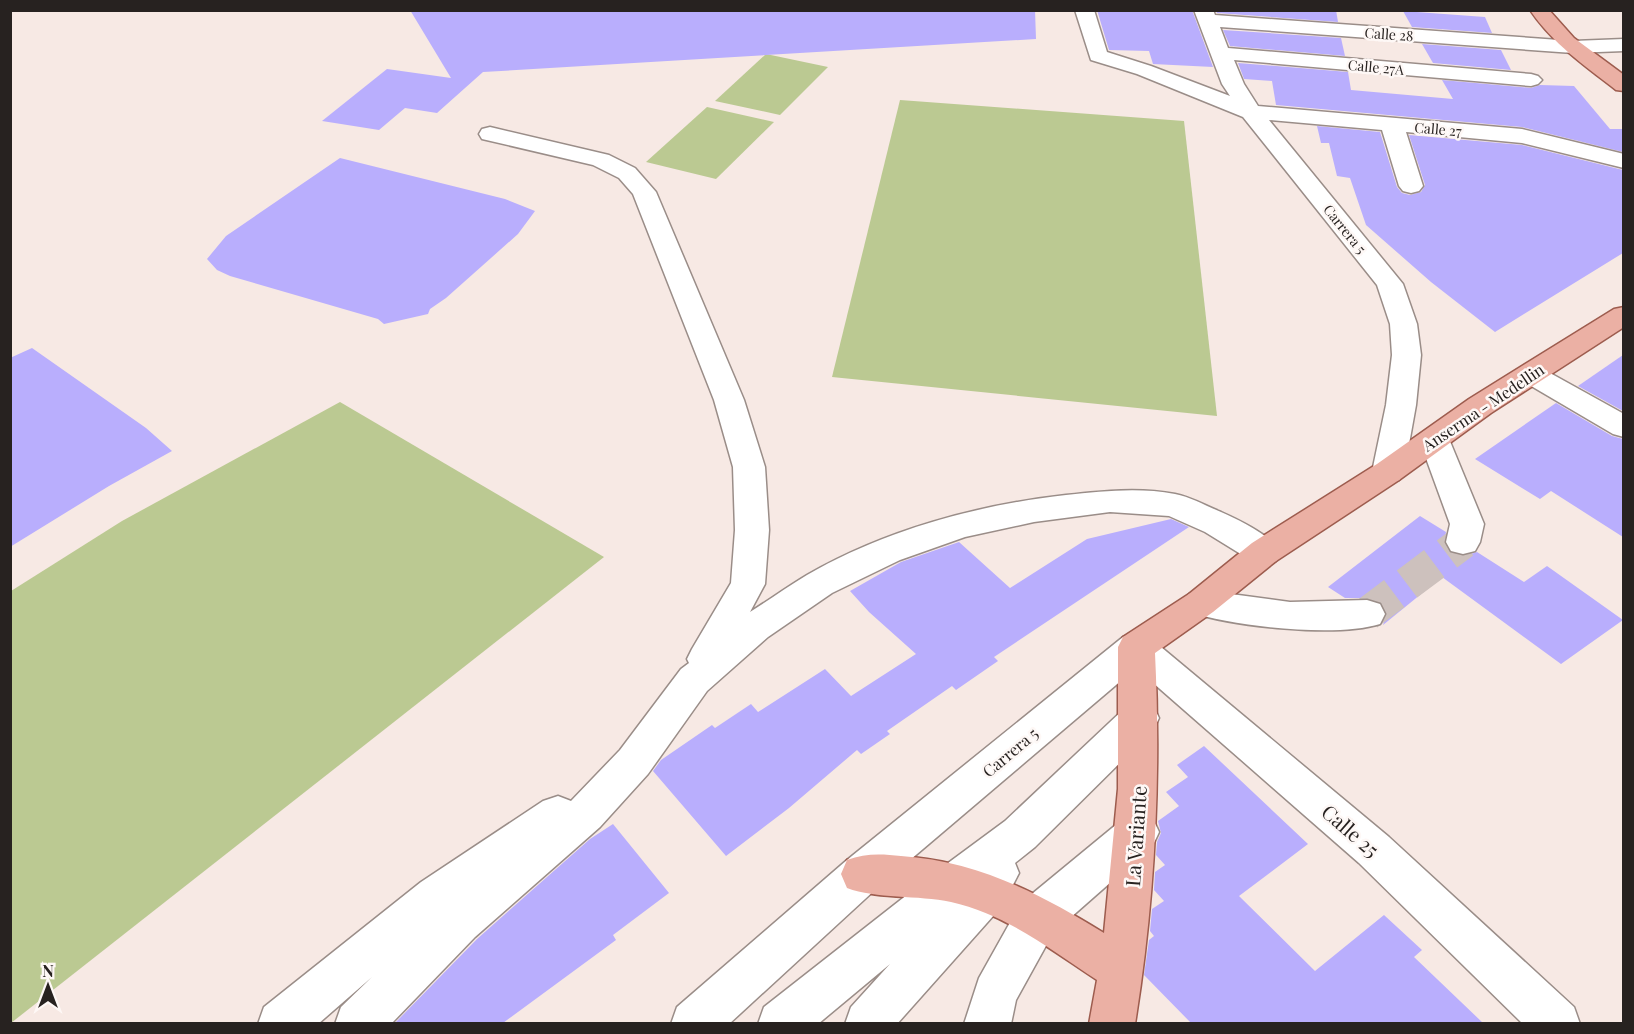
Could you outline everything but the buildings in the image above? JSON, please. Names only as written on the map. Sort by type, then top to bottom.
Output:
[{"type":"main road","points":[[1539,10],[1573,47],[1623,85]]},
{"type":"main road","name":"Anserma - Medellin","points":[[1343,502],[1480,406],[1623,315]]},
{"type":"main road","name":"Carrera 5","points":[[1136,647],[1201,603],[1264,552],[1343,502]]},
{"type":"main road","name":"La Variante","points":[[1112,1023],[1122,970],[1138,832],[1140,718],[1136,647]]},
{"type":"main road","points":[[862,874],[909,874],[971,887],[1037,918],[1122,970]]},
{"type":"street","points":[[1361,10],[1368,32]]},
{"type":"street","name":"Calle 28","points":[[1204,15],[1368,32],[1573,47],[1623,45]]},
{"type":"street","name":"Carrera 5","points":[[1204,15],[1233,84],[1251,112],[1390,284],[1406,337],[1404,384],[1388,472]]},
{"type":"street","points":[[1086,16],[1098,56],[1144,70],[1251,112]]},
{"type":"street","name":"Calle 27A","points":[[1221,53],[1531,80]]},
{"type":"street","name":"Calle 27","points":[[1251,112],[1522,136],[1623,161]]},
{"type":"street","points":[[1392,124],[1411,186]]},
{"type":"street","points":[[358,1023],[459,922],[585,814],[634,762],[694,680],[748,584],[752,530],[749,467],[729,400],[644,192],[627,173],[601,160],[490,134]]},
{"type":"street","points":[[1531,374],[1623,427]]},
{"type":"street","points":[[1434,439],[1467,524],[1463,542]]},
{"type":"street","points":[[694,680],[755,627],[820,584],[888,551],[960,526],[1034,510],[1110,501],[1174,505],[1217,524],[1264,552]]},
{"type":"street","points":[[1201,603],[1290,616],[1367,614]]},
{"type":"street","name":"Carrera 5","points":[[694,1023],[862,874],[1136,647]]},
{"type":"street","name":"Calle 25","points":[[1136,647],[1374,850],[1557,1023]]},
{"type":"street","points":[[868,1023],[971,887],[1020,834],[1140,718]]},
{"type":"street","points":[[281,1023],[436,896],[634,762]]},
{"type":"street","points":[[987,1023],[995,994],[1037,918],[1138,832]]},
{"type":"street","points":[[781,1023],[971,887]]},
{"type":"green space","points":[[766,54],[828,67],[780,115],[715,101]]},
{"type":"green space","points":[[900,100],[1184,121],[1217,416],[832,377]]},
{"type":"green space","points":[[707,107],[774,122],[716,179],[646,162]]},
{"type":"green space","points":[[340,402],[604,557],[11,1023],[11,591],[122,521]]},
{"type":"tunnel","points":[[1367,614],[1463,542]]}]
